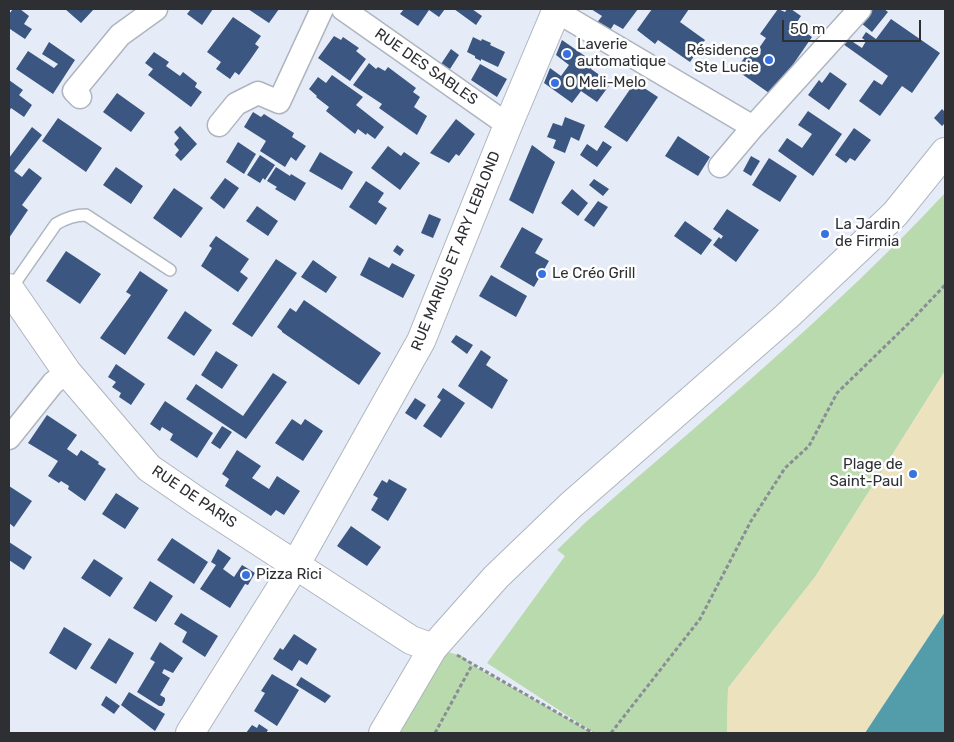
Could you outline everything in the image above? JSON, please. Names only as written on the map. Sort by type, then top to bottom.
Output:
[{"type":"street","points":[[80,98],[74,91],[120,35],[156,9]]},
{"type":"street","points":[[219,125],[236,104],[258,93],[279,102],[322,9]]},
{"type":"street","name":"RUE DES SABLES","points":[[343,9],[508,125]]},
{"type":"street","points":[[720,166],[860,9]]},
{"type":"street","points":[[557,10],[753,127]]},
{"type":"street","name":"RUE MARIUS ET ARY LEBLOND","points":[[190,733],[296,564],[421,341],[508,125],[557,10]]},
{"type":"street","points":[[383,733],[432,648],[496,577],[571,506],[786,317],[895,214],[945,152]]},
{"type":"street","name":"RUE DE PARIS","points":[[10,289],[66,372],[149,468],[411,640],[432,648]]},
{"type":"street","points":[[9,438],[53,383],[66,372]]},
{"type":"lane","points":[[10,289],[56,224],[65,218],[75,215],[86,216],[170,270]]},
{"type":"path","points":[[611,733],[700,619],[752,521],[785,468],[809,446],[837,393],[945,285]]},
{"type":"path","points":[[462,656],[472,664],[593,733]]},
{"type":"path","points":[[435,733],[472,664]]},
{"type":"green space","points":[[945,193],[945,371],[815,577],[728,688],[727,733],[594,733],[487,663],[565,556],[557,550],[587,521],[816,321],[903,237]]},
{"type":"green space","points":[[433,648],[462,656],[472,665],[593,733],[383,733]]},
{"type":"sand","name":"Plage de Saint-Paul","points":[[945,371],[945,612],[865,733],[727,733],[728,688],[815,577]]},
{"type":"water","points":[[945,612],[945,733],[865,733]]},
{"type":"building","points":[[13,9],[20,9],[29,16],[24,24],[32,29],[25,39],[10,29],[9,32],[9,14]]},
{"type":"building","points":[[65,9],[94,9],[81,23]]},
{"type":"building","points":[[191,9],[213,9],[202,25],[187,14]]},
{"type":"building","points":[[248,9],[279,9],[269,23]]},
{"type":"building","points":[[404,9],[445,9],[439,17],[429,10],[418,26],[400,14]]},
{"type":"building","points":[[454,9],[472,9],[482,16],[476,25]]},
{"type":"building","points":[[591,9],[638,9],[623,29],[614,24],[609,32],[596,24],[602,16]]},
{"type":"building","points":[[652,9],[689,9],[680,22],[705,40],[690,62],[658,40],[655,44],[637,30]]},
{"type":"building","name":"Résidence Ste Lucie","points":[[778,9],[785,12],[787,9],[791,9],[801,16],[795,25],[812,37],[772,95],[736,70],[751,48],[757,51],[766,38],[760,34]]},
{"type":"building","points":[[873,9],[884,9],[888,12],[872,32],[861,23]]},
{"type":"building","points":[[233,17],[261,36],[255,44],[259,47],[250,60],[239,75],[235,72],[230,79],[216,69],[221,62],[207,52]]},
{"type":"building","points":[[891,19],[940,53],[912,93],[902,86],[880,116],[859,101],[874,80],[882,85],[888,76],[843,44],[847,38],[862,48],[866,41],[862,38],[866,32],[876,39]]},
{"type":"building","points":[[334,36],[341,40],[343,37],[359,48],[356,51],[366,59],[350,81],[318,58]]},
{"type":"building","points":[[473,37],[491,43],[490,45],[505,52],[498,67],[481,59],[481,61],[467,52]]},
{"type":"building","points":[[562,40],[595,63],[591,69],[611,83],[597,102],[581,91],[572,103],[544,83],[550,68],[561,76],[569,65],[556,55]]},
{"type":"building","points":[[49,42],[75,60],[53,94],[16,69],[28,51],[54,68],[58,64],[42,54]]},
{"type":"building","points":[[451,49],[459,55],[450,69],[441,64]]},
{"type":"building","points":[[154,52],[169,62],[166,66],[180,76],[183,72],[197,83],[195,87],[202,92],[191,107],[148,75],[153,69],[145,63]]},
{"type":"building","points":[[369,63],[376,69],[378,67],[385,71],[388,67],[416,88],[413,92],[420,97],[414,107],[427,116],[417,135],[379,108],[382,104],[353,85]]},
{"type":"building","points":[[480,64],[507,79],[497,97],[471,80]]},
{"type":"building","points":[[830,72],[847,84],[829,110],[808,95],[819,80],[822,83]]},
{"type":"building","points":[[332,75],[363,97],[356,105],[384,127],[375,139],[358,129],[355,134],[326,111],[329,107],[309,89],[318,77],[326,83]]},
{"type":"building","points":[[9,80],[23,90],[19,95],[32,105],[24,117],[11,108],[9,112]]},
{"type":"building","points":[[635,82],[658,97],[627,142],[604,127]]},
{"type":"building","points":[[117,93],[145,113],[131,132],[103,112]]},
{"type":"building","points":[[942,109],[945,112],[945,123],[942,126],[934,118]]},
{"type":"building","points":[[808,111],[842,134],[813,176],[778,151],[787,138],[802,148],[812,134],[798,125]]},
{"type":"building","points":[[253,112],[261,117],[264,114],[294,133],[292,137],[306,146],[296,161],[291,157],[285,167],[260,151],[266,141],[244,127]]},
{"type":"building","points":[[565,117],[585,125],[579,141],[571,137],[565,153],[553,148],[556,140],[547,137],[553,123],[562,126]]},
{"type":"building","points":[[58,118],[102,148],[86,172],[42,141]]},
{"type":"building","points":[[456,119],[475,134],[459,156],[456,154],[449,163],[430,153]]},
{"type":"building","points":[[180,126],[197,144],[181,161],[175,155],[179,150],[174,144],[179,138],[174,132]]},
{"type":"building","points":[[32,127],[42,135],[14,171],[22,177],[29,168],[42,178],[22,205],[28,210],[9,238],[9,158]]},
{"type":"building","points":[[854,128],[871,140],[855,161],[850,158],[846,163],[835,155]]},
{"type":"building","points":[[678,136],[710,157],[698,176],[665,156]]},
{"type":"building","points":[[603,141],[612,147],[597,167],[580,155],[587,144],[597,151]]},
{"type":"building","points":[[238,142],[256,154],[244,174],[226,162]]},
{"type":"building","points":[[532,145],[555,162],[533,214],[509,200]]},
{"type":"building","points":[[388,146],[401,156],[404,152],[420,163],[400,190],[371,168]]},
{"type":"building","points":[[320,152],[353,172],[342,190],[309,171]]},
{"type":"building","points":[[260,155],[275,165],[265,180],[263,178],[260,183],[247,175]]},
{"type":"building","points":[[751,156],[760,161],[751,176],[743,171]]},
{"type":"building","points":[[769,158],[797,176],[780,202],[752,185]]},
{"type":"building","points":[[116,167],[143,186],[131,204],[103,185]]},
{"type":"building","points":[[276,167],[306,183],[295,201],[275,189],[277,187],[267,181]]},
{"type":"building","points":[[225,178],[239,188],[224,209],[210,198]]},
{"type":"building","points":[[594,179],[609,189],[603,196],[589,185]]},
{"type":"building","points":[[366,181],[384,193],[378,202],[387,208],[376,225],[349,207]]},
{"type":"building","points":[[174,188],[203,208],[181,238],[153,218]]},
{"type":"building","points":[[572,189],[588,203],[578,216],[561,203]]},
{"type":"building","points":[[598,201],[608,207],[594,227],[584,220]]},
{"type":"building","points":[[257,206],[278,221],[268,236],[246,221]]},
{"type":"building","points":[[727,209],[759,230],[736,262],[713,245],[719,237],[721,239],[723,236],[713,229]]},
{"type":"building","points":[[429,214],[441,219],[433,238],[421,233]]},
{"type":"building","points":[[685,221],[712,240],[701,255],[674,236]]},
{"type":"building","points":[[522,227],[543,239],[535,253],[549,261],[534,287],[500,267]]},
{"type":"building","points":[[216,236],[249,259],[240,272],[248,278],[238,292],[201,266],[212,248],[209,246]]},
{"type":"building","points":[[397,245],[404,250],[400,256],[393,251]]},
{"type":"building","points":[[66,251],[101,274],[80,304],[46,281]]},
{"type":"building","points":[[369,257],[389,268],[392,263],[415,275],[403,298],[360,275]]},
{"type":"building","points":[[276,259],[297,273],[252,337],[232,324]]},
{"type":"building","points":[[313,260],[337,277],[326,293],[301,277]]},
{"type":"building","points":[[140,271],[168,290],[125,355],[100,338],[131,295],[126,292]]},
{"type":"building","points":[[491,275],[527,296],[516,317],[479,296]]},
{"type":"building","points":[[304,300],[381,353],[359,385],[277,327],[290,308],[296,312]]},
{"type":"building","points":[[185,311],[212,330],[194,356],[167,338]]},
{"type":"building","points":[[456,335],[473,345],[467,354],[451,342]]},
{"type":"building","points":[[481,350],[491,357],[486,365],[508,380],[492,409],[458,386]]},
{"type":"building","points":[[216,351],[238,365],[222,389],[201,375]]},
{"type":"building","points":[[116,364],[145,384],[131,405],[119,397],[121,393],[112,387],[116,382],[108,377]]},
{"type":"building","points":[[273,373],[287,382],[246,439],[186,399],[196,384],[243,416]]},
{"type":"building","points":[[443,388],[465,403],[441,438],[423,426],[441,400],[437,397]]},
{"type":"building","points":[[415,398],[426,405],[416,420],[405,413]]},
{"type":"building","points":[[165,401],[213,433],[197,458],[170,440],[173,434],[162,427],[160,431],[150,424]]},
{"type":"building","points":[[47,415],[77,435],[67,449],[77,456],[81,450],[106,469],[85,501],[68,489],[69,486],[61,481],[59,483],[48,476],[58,461],[28,443]]},
{"type":"building","points":[[292,419],[301,425],[305,419],[323,431],[303,461],[275,443]]},
{"type":"building","points":[[222,426],[232,432],[220,449],[211,443]]},
{"type":"building","points":[[237,450],[261,466],[252,478],[269,489],[277,476],[300,491],[284,515],[276,510],[271,516],[225,486],[229,479],[222,474]]},
{"type":"building","points":[[389,479],[407,489],[388,521],[371,510],[378,498],[373,495],[382,480],[387,483]]},
{"type":"building","points":[[9,486],[32,501],[14,527],[9,523]]},
{"type":"building","points":[[116,493],[139,508],[125,529],[102,514]]},
{"type":"building","points":[[351,526],[381,547],[367,566],[337,546]]},
{"type":"building","points":[[172,538],[208,562],[194,584],[157,560]]},
{"type":"building","points":[[9,542],[32,557],[24,570],[9,560]]},
{"type":"building","points":[[218,549],[231,558],[223,569],[234,577],[242,565],[255,573],[248,585],[245,584],[230,608],[200,589],[216,565],[211,562]]},
{"type":"building","points":[[94,559],[123,578],[110,597],[81,578]]},
{"type":"building","points":[[150,581],[173,596],[156,622],[133,608]]},
{"type":"building","points":[[181,613],[218,636],[205,657],[182,642],[187,632],[174,624]]},
{"type":"building","points":[[64,627],[92,644],[76,670],[49,653]]},
{"type":"building","points":[[294,634],[317,649],[307,665],[299,660],[292,671],[273,659],[280,648],[283,650]]},
{"type":"building","points":[[109,638],[134,653],[116,684],[90,668]]},
{"type":"building","points":[[160,642],[183,658],[173,673],[164,669],[162,673],[170,678],[160,695],[165,698],[162,706],[137,692],[155,662],[150,659]]},
{"type":"building","points":[[272,674],[299,690],[277,726],[254,711],[265,693],[261,691]]},
{"type":"building","points":[[301,677],[331,696],[325,703],[296,685]]},
{"type":"building","points":[[129,692],[165,714],[155,731],[121,705]]},
{"type":"building","points":[[106,696],[120,706],[114,714],[101,705]]},
{"type":"building","points":[[259,724],[268,730],[266,733],[246,733],[252,725],[257,728]]},
{"type":"place","name":"Laverie automatique","points":[[567,54]]},
{"type":"place","name":"Résidence Ste Lucie","points":[[769,60]]},
{"type":"place","name":"O Meli-Melo","points":[[555,83]]},
{"type":"place","name":"La Jardin de Firmia","points":[[825,234]]},
{"type":"place","name":"Le Créo Grill","points":[[542,274]]},
{"type":"place","name":"Plage de Saint-Paul","points":[[913,474]]},
{"type":"place","name":"Pizza Rici","points":[[246,575]]}]
